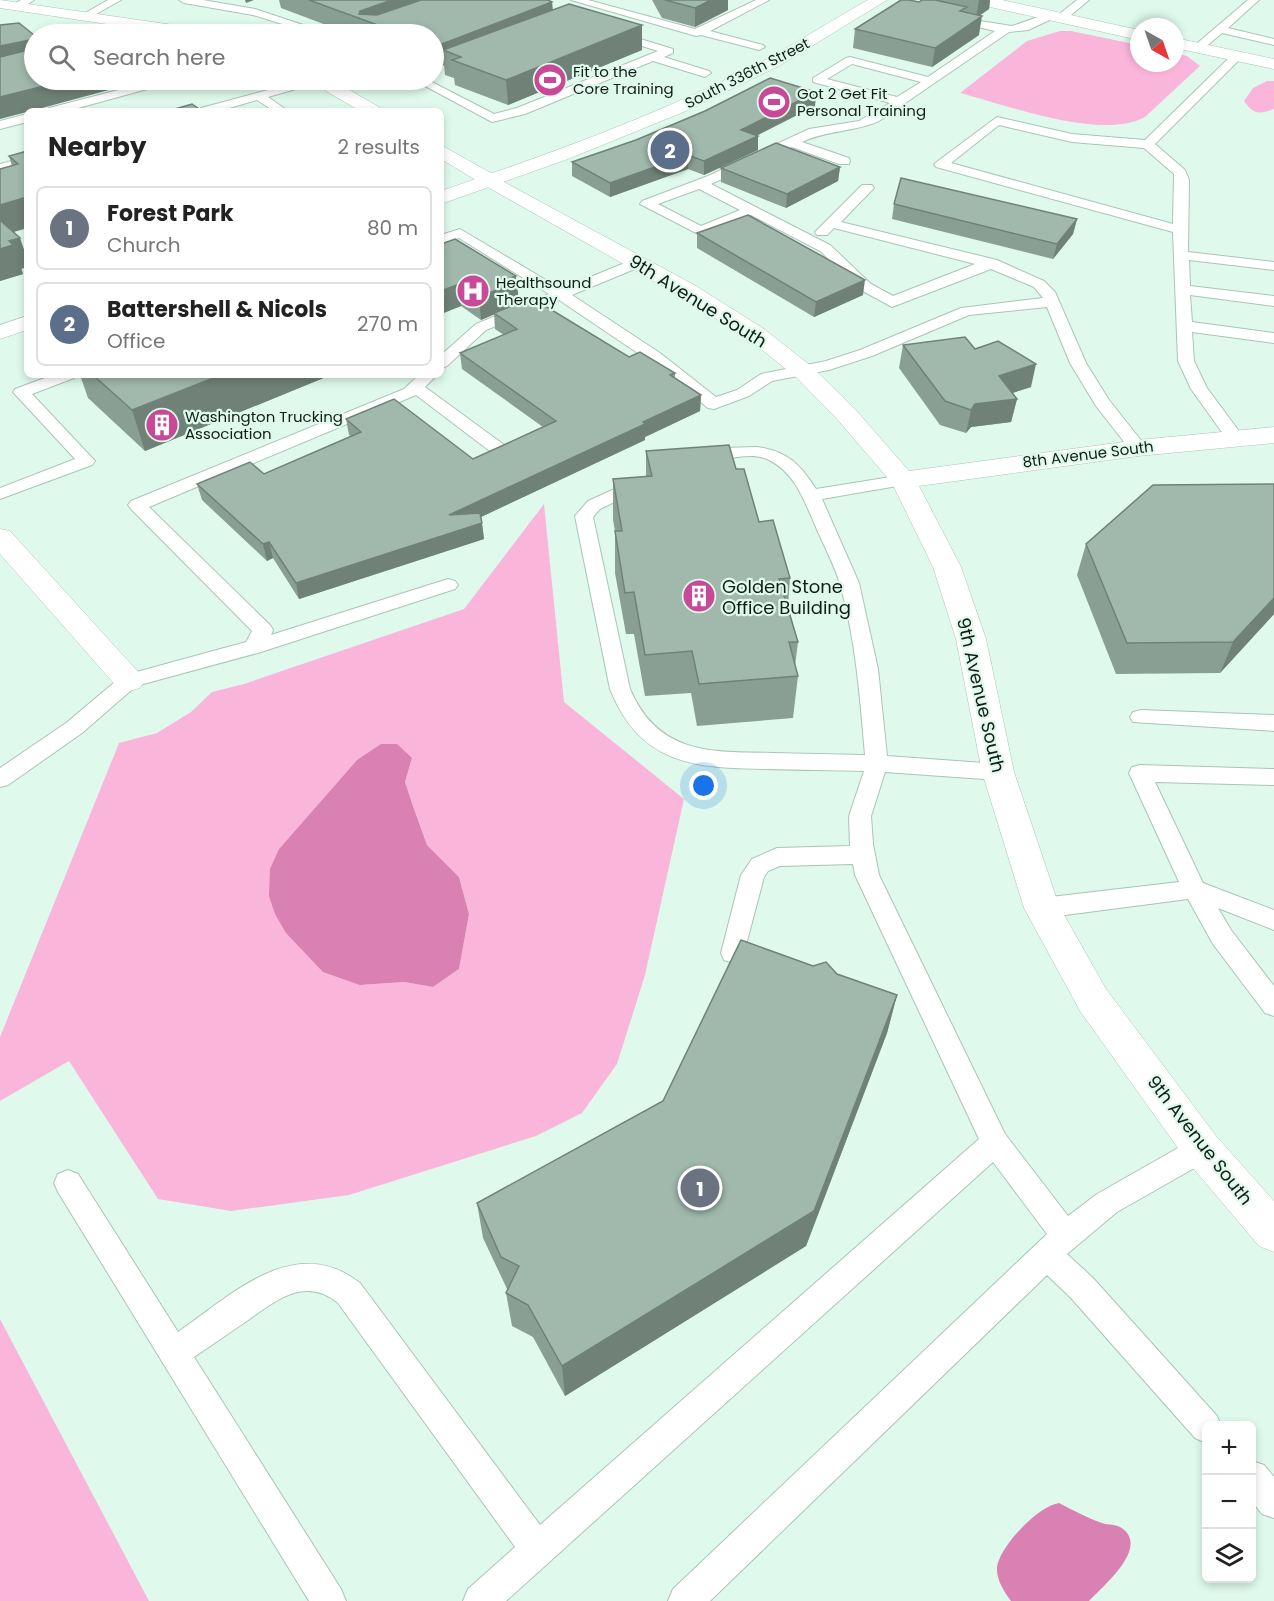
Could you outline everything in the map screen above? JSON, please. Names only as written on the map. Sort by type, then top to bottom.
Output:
[{"type":"street","name":"South 336th Street","points":[[444,196],[490,171],[591,144],[702,98],[804,46],[879,0]]},
{"type":"street","points":[[981,0],[1130,33]]},
{"type":"street","points":[[0,3],[23,3],[136,24]]},
{"type":"street","name":"South 336th Street","points":[[684,83],[764,44]]},
{"type":"street","points":[[1184,45],[1274,64]]},
{"type":"street","points":[[336,90],[368,108]]},
{"type":"street","name":"9th Avenue South","points":[[444,153],[470,167],[490,171],[637,263],[734,319],[803,371],[846,414],[903,480],[947,567],[971,639],[998,772],[1042,908],[1093,1000],[1202,1149],[1274,1232]]},
{"type":"street","points":[[444,176],[470,167]]},
{"type":"street","points":[[0,332],[24,324]]},
{"type":"street","name":"8th Avenue South","points":[[903,480],[1138,448],[1274,435]]},
{"type":"street","points":[[0,537],[129,681]]},
{"type":"lane","points":[[85,16],[116,0]]},
{"type":"lane","points":[[184,0],[255,12],[293,24]]},
{"type":"lane","points":[[576,0],[601,4],[691,33],[702,32],[764,44]]},
{"type":"lane","points":[[702,32],[764,0]]},
{"type":"lane","points":[[940,15],[1005,30],[1032,26],[1056,17],[1084,0]]},
{"type":"lane","points":[[1198,48],[1254,0]]},
{"type":"lane","points":[[255,12],[273,6]]},
{"type":"lane","points":[[1219,29],[1274,42]]},
{"type":"lane","points":[[752,210],[700,231],[647,204],[819,130],[869,122],[1005,30]]},
{"type":"lane","points":[[439,90],[492,118],[521,111],[669,51],[605,32]]},
{"type":"lane","points":[[1148,144],[1236,57]]},
{"type":"lane","points":[[654,58],[705,74]]},
{"type":"lane","points":[[901,102],[817,80],[850,60],[932,81]]},
{"type":"lane","points":[[64,108],[132,90]]},
{"type":"lane","points":[[220,108],[280,90]]},
{"type":"lane","points":[[258,96],[277,108]]},
{"type":"lane","points":[[0,125],[24,119]]},
{"type":"lane","points":[[1180,230],[941,164],[997,121],[1072,138],[1148,144],[1180,173],[1182,197],[1180,230],[1186,361],[1198,389],[1235,438]]},
{"type":"lane","points":[[790,142],[844,161]]},
{"type":"lane","points":[[2,168],[24,162]]},
{"type":"lane","points":[[700,183],[830,252],[866,287],[892,302],[992,263]]},
{"type":"lane","points":[[812,241],[867,188]]},
{"type":"lane","points":[[830,223],[992,263],[1020,273],[1039,284],[1048,292],[1078,363],[1102,402],[1138,448]]},
{"type":"lane","points":[[444,239],[460,233],[639,346],[714,404],[743,393],[767,377],[803,371],[866,352],[966,311],[1052,302]]},
{"type":"lane","points":[[1181,255],[1274,266]]},
{"type":"lane","points":[[444,360],[481,327],[637,263]]},
{"type":"lane","points":[[1182,290],[1274,301]]},
{"type":"lane","points":[[1185,326],[1274,338]]},
{"type":"lane","points":[[0,494],[86,461],[21,392],[60,378]]},
{"type":"lane","points":[[254,647],[263,630],[137,505],[410,393],[422,381],[501,451]]},
{"type":"lane","points":[[684,462],[721,453],[771,454],[783,460],[798,474],[822,515],[849,583],[868,669],[877,763],[860,816],[867,875],[996,1143],[1082,1288],[1202,1423]]},
{"type":"lane","points":[[657,474],[594,505],[584,516],[620,689],[628,709],[637,722],[653,735],[696,758],[877,763],[998,772]]},
{"type":"lane","points":[[811,495],[903,480]]},
{"type":"lane","points":[[0,779],[74,728],[129,681],[254,647],[447,585]]},
{"type":"lane","points":[[1141,717],[1274,723]]},
{"type":"lane","points":[[1274,777],[1140,773],[1194,890],[1222,937],[1274,1005]]},
{"type":"lane","points":[[733,953],[753,875],[760,866],[777,857],[863,855]]},
{"type":"lane","points":[[1042,908],[1194,890],[1274,920]]},
{"type":"lane","points":[[480,1601],[996,1143]]},
{"type":"lane","points":[[685,1601],[1056,1245],[1107,1203],[1202,1149]]},
{"type":"lane","points":[[68,1183],[329,1601]]},
{"type":"lane","points":[[175,1352],[268,1288],[284,1280],[303,1277],[321,1278],[337,1283],[349,1293],[538,1550]]},
{"type":"lane","points":[[1256,1482],[1274,1502]]},
{"type":"shaded area","points":[[1060,31],[1071,31],[1130,43],[1130,72],[1184,72],[1184,55],[1200,66],[1145,117],[1127,123],[1105,125],[1080,123],[1028,112],[960,93],[1027,41]]},
{"type":"shaded area","points":[[1267,81],[1274,81],[1274,109],[1257,112],[1250,109],[1244,101],[1253,88]]},
{"type":"shaded area","points":[[544,504],[564,702],[684,799],[645,975],[617,1064],[582,1113],[536,1136],[349,1195],[231,1211],[158,1199],[69,1061],[0,1101],[0,1037],[119,743],[157,733],[191,712],[212,692],[244,684],[464,609]],"holes":[[[412,758],[405,782],[427,845],[459,877],[469,914],[459,969],[433,987],[404,982],[360,985],[279,849],[357,760]]]},
{"type":"shaded area","points":[[381,744],[397,744],[412,758],[405,782],[427,845],[459,877],[469,914],[459,969],[433,987],[404,982],[360,985],[323,972],[286,933],[275,914],[269,896],[270,869],[279,849],[357,760]]},
{"type":"shaded area","points":[[0,1319],[149,1601],[0,1601]]},
{"type":"shaded area","points":[[1059,1503],[1096,1521],[1120,1527],[1128,1535],[1131,1544],[1128,1555],[1122,1566],[1089,1601],[1011,1601],[999,1581],[997,1567],[1000,1558],[1021,1528],[1041,1511]]},
{"type":"building","points":[[309,0],[392,0],[360,11],[359,14],[377,15],[421,0],[548,0],[552,2],[444,43],[444,24],[375,24]]},
{"type":"building","points":[[665,0],[711,0],[695,8]]},
{"type":"building","points":[[901,0],[919,2],[935,0],[967,7],[960,11],[982,16],[935,48],[855,29]]},
{"type":"building","points":[[569,4],[642,25],[506,80],[452,60],[461,57],[444,50]]},
{"type":"building","points":[[19,23],[24,27],[24,41],[0,46],[0,25]]},
{"type":"building","points":[[24,51],[24,90],[28,90],[0,97],[0,57]]},
{"type":"building","points":[[770,78],[816,92],[741,130],[758,136],[704,161],[688,155],[610,183],[572,162],[636,140],[705,111]]},
{"type":"building","points":[[192,104],[198,108],[178,108]]},
{"type":"building","points":[[776,143],[840,167],[787,194],[721,168]]},
{"type":"building","points":[[24,152],[24,198],[0,205],[0,169],[18,164],[9,156]]},
{"type":"building","points":[[901,178],[1077,219],[1057,244],[894,204]]},
{"type":"building","points":[[748,215],[865,280],[816,302],[697,233]]},
{"type":"building","points":[[0,220],[20,238],[9,241],[13,245],[0,249]]},
{"type":"building","points":[[455,239],[516,276],[511,278],[517,282],[479,297],[459,284],[444,290],[444,243]]},
{"type":"building","points":[[532,298],[629,357],[640,352],[675,373],[670,375],[701,395],[643,422],[645,424],[449,515],[480,513],[482,523],[296,583],[269,542],[263,544],[197,484],[250,462],[264,474],[361,432],[346,419],[394,399],[473,459],[556,421],[460,353],[517,329],[494,313]]},
{"type":"building","points":[[965,337],[975,349],[998,341],[1036,364],[999,376],[1017,399],[975,404],[971,410],[945,401],[903,345]]},
{"type":"building","points":[[96,378],[213,378],[132,410]]},
{"type":"building","name":"Golden Stone Office Building","points":[[729,445],[736,469],[744,469],[759,522],[773,520],[790,578],[779,579],[798,642],[789,642],[798,676],[699,684],[692,651],[645,655],[634,592],[625,593],[615,531],[622,531],[613,479],[652,476],[646,451]]},
{"type":"building","points":[[1274,484],[1274,598],[1233,642],[1127,643],[1086,544],[1153,485]]},
{"type":"building","points":[[741,940],[813,966],[826,962],[837,974],[897,995],[814,1211],[562,1366],[528,1305],[506,1293],[519,1266],[501,1257],[477,1203],[663,1101]]},
{"type":"place","name":"Fit to the Core Training","points":[[550,80]]},
{"type":"place","name":"Got 2 Get Fit Personal Training","points":[[774,102]]},
{"type":"place","name":"Battershell & Nicols","points":[[670,150]]},
{"type":"place","name":"Healthsound Therapy","points":[[473,291]]},
{"type":"place","name":"Washington Trucking Association","points":[[162,425]]},
{"type":"place","name":"Golden Stone Office Building","points":[[699,596]]},
{"type":"place","name":"Forest Park","points":[[700,1188]]}]
